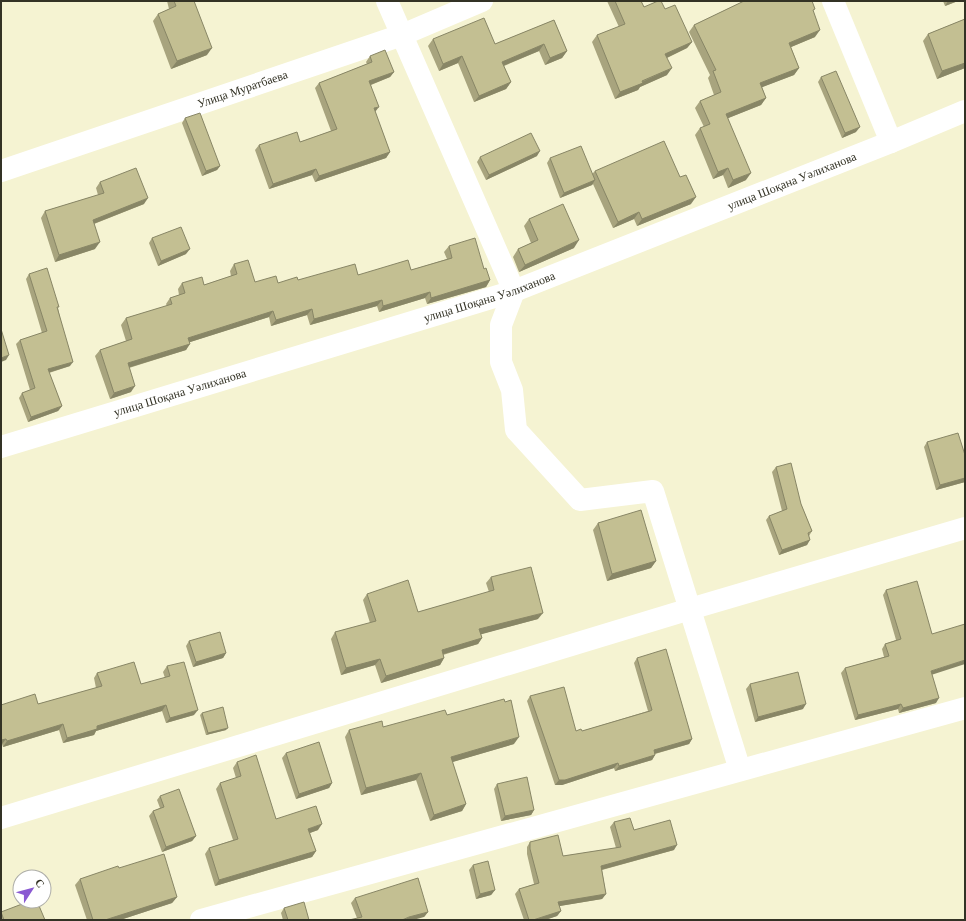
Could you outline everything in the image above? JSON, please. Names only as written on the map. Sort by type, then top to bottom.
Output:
[{"type":"street","points":[[387,1],[514,291],[501,325],[501,362],[512,390],[516,430],[580,500],[653,491],[740,770]]},
{"type":"street","name":"Улица Муратбаева","points":[[1,171],[402,35],[482,1]]},
{"type":"street","points":[[833,1],[891,142]]},
{"type":"street","name":"улица Шоқана Уәлиханова","points":[[1,447],[514,291],[891,142],[965,111]]},
{"type":"street","points":[[1,818],[690,609],[965,528]]},
{"type":"street","points":[[201,920],[965,708]]},
{"type":"building","points":[[174,1],[194,1],[212,48],[177,61],[158,14],[176,6]]},
{"type":"building","points":[[615,1],[641,1],[644,7],[661,1],[665,9],[675,5],[692,42],[665,54],[672,68],[642,81],[643,83],[620,92],[597,35],[625,24]]},
{"type":"building","points":[[744,1],[812,1],[815,9],[813,10],[820,30],[789,43],[799,68],[760,83],[766,98],[726,114],[751,173],[733,180],[728,168],[718,172],[700,128],[710,124],[700,101],[721,92],[713,71],[716,70],[694,25]]},
{"type":"building","points":[[484,18],[495,44],[554,20],[567,51],[550,58],[544,44],[502,62],[511,82],[479,96],[462,56],[443,64],[433,39]]},
{"type":"building","points":[[965,19],[965,63],[942,71],[928,34]]},
{"type":"building","points":[[385,50],[394,72],[369,81],[379,107],[374,108],[390,152],[319,176],[316,169],[273,184],[259,145],[297,132],[300,142],[337,129],[319,83],[372,62],[370,56]]},
{"type":"building","points":[[836,71],[860,127],[845,133],[821,77]]},
{"type":"building","points":[[200,113],[220,166],[206,171],[185,118]]},
{"type":"building","points":[[531,133],[540,151],[489,175],[480,157]]},
{"type":"building","points":[[664,141],[680,177],[686,175],[696,197],[642,219],[639,212],[618,222],[595,171]]},
{"type":"building","points":[[581,146],[595,180],[564,193],[550,158]]},
{"type":"building","points":[[136,168],[148,198],[93,220],[100,242],[59,255],[45,211],[104,193],[100,182]]},
{"type":"building","points":[[563,204],[579,240],[525,265],[518,249],[538,240],[529,219]]},
{"type":"building","points":[[181,227],[190,249],[161,261],[152,238]]},
{"type":"building","points":[[475,238],[484,269],[486,268],[490,280],[431,298],[430,292],[383,306],[382,300],[314,319],[312,309],[276,320],[273,311],[188,338],[190,344],[128,363],[135,386],[114,393],[100,350],[132,339],[126,318],[172,304],[170,298],[185,293],[182,283],[202,277],[204,285],[237,274],[234,264],[248,260],[255,282],[276,276],[278,283],[297,277],[298,280],[355,264],[358,275],[408,260],[411,270],[452,258],[449,246]]},
{"type":"building","points":[[47,268],[73,362],[48,369],[62,406],[31,417],[22,393],[35,388],[20,340],[47,331],[29,274]]},
{"type":"building","points":[[1,329],[9,355],[1,358]]},
{"type":"building","points":[[958,433],[965,455],[965,478],[940,485],[927,442]]},
{"type":"building","points":[[791,463],[801,504],[812,531],[808,533],[810,540],[782,550],[769,516],[787,509],[776,467]]},
{"type":"building","points":[[641,510],[656,561],[612,574],[598,523]]},
{"type":"building","points":[[531,567],[543,613],[479,629],[482,638],[442,650],[444,658],[386,676],[380,659],[346,668],[335,632],[376,621],[367,594],[408,580],[418,612],[494,590],[491,577]]},
{"type":"building","points":[[917,581],[932,634],[965,624],[965,660],[931,671],[939,698],[903,708],[901,704],[858,715],[845,668],[889,656],[885,644],[901,639],[886,590]]},
{"type":"building","points":[[220,632],[226,653],[196,662],[189,641]]},
{"type":"building","points":[[666,649],[692,739],[654,750],[655,755],[619,766],[618,763],[565,780],[559,780],[530,696],[564,687],[576,731],[581,729],[582,731],[650,711],[652,710],[637,658]]},
{"type":"building","points":[[134,662],[141,684],[170,676],[167,666],[184,662],[198,710],[170,718],[166,705],[97,726],[97,729],[67,738],[63,724],[7,741],[6,739],[1,740],[1,705],[35,694],[38,704],[102,686],[97,673]]},
{"type":"building","points":[[798,672],[806,704],[758,717],[750,684]]},
{"type":"building","points":[[504,699],[505,702],[511,700],[519,737],[451,757],[466,804],[434,815],[421,773],[366,788],[349,730],[382,721],[383,727],[445,710],[447,715]]},
{"type":"building","points":[[223,707],[228,728],[208,733],[202,713]]},
{"type":"building","points":[[319,742],[332,783],[299,794],[286,753]]},
{"type":"building","points":[[256,755],[276,819],[316,806],[322,824],[308,829],[316,851],[219,880],[209,848],[238,839],[220,783],[241,776],[237,762]]},
{"type":"building","points":[[527,777],[534,810],[505,816],[497,784]]},
{"type":"building","points":[[179,789],[196,836],[166,847],[153,811],[164,807],[160,796]]},
{"type":"building","points":[[630,818],[634,830],[670,820],[677,845],[601,866],[606,894],[558,902],[561,911],[529,920],[519,889],[539,883],[530,849],[530,842],[558,835],[563,856],[621,847],[614,822]]},
{"type":"building","points":[[164,854],[177,897],[105,920],[93,920],[80,879],[118,866],[119,868]]},
{"type":"building","points":[[488,861],[495,890],[480,894],[473,865]]},
{"type":"building","points":[[418,878],[428,912],[402,920],[349,920],[362,917],[355,898]]},
{"type":"building","points":[[304,902],[309,920],[288,920],[284,908]]},
{"type":"building","points":[[12,908],[40,909],[45,920],[4,920],[1,912]]}]
